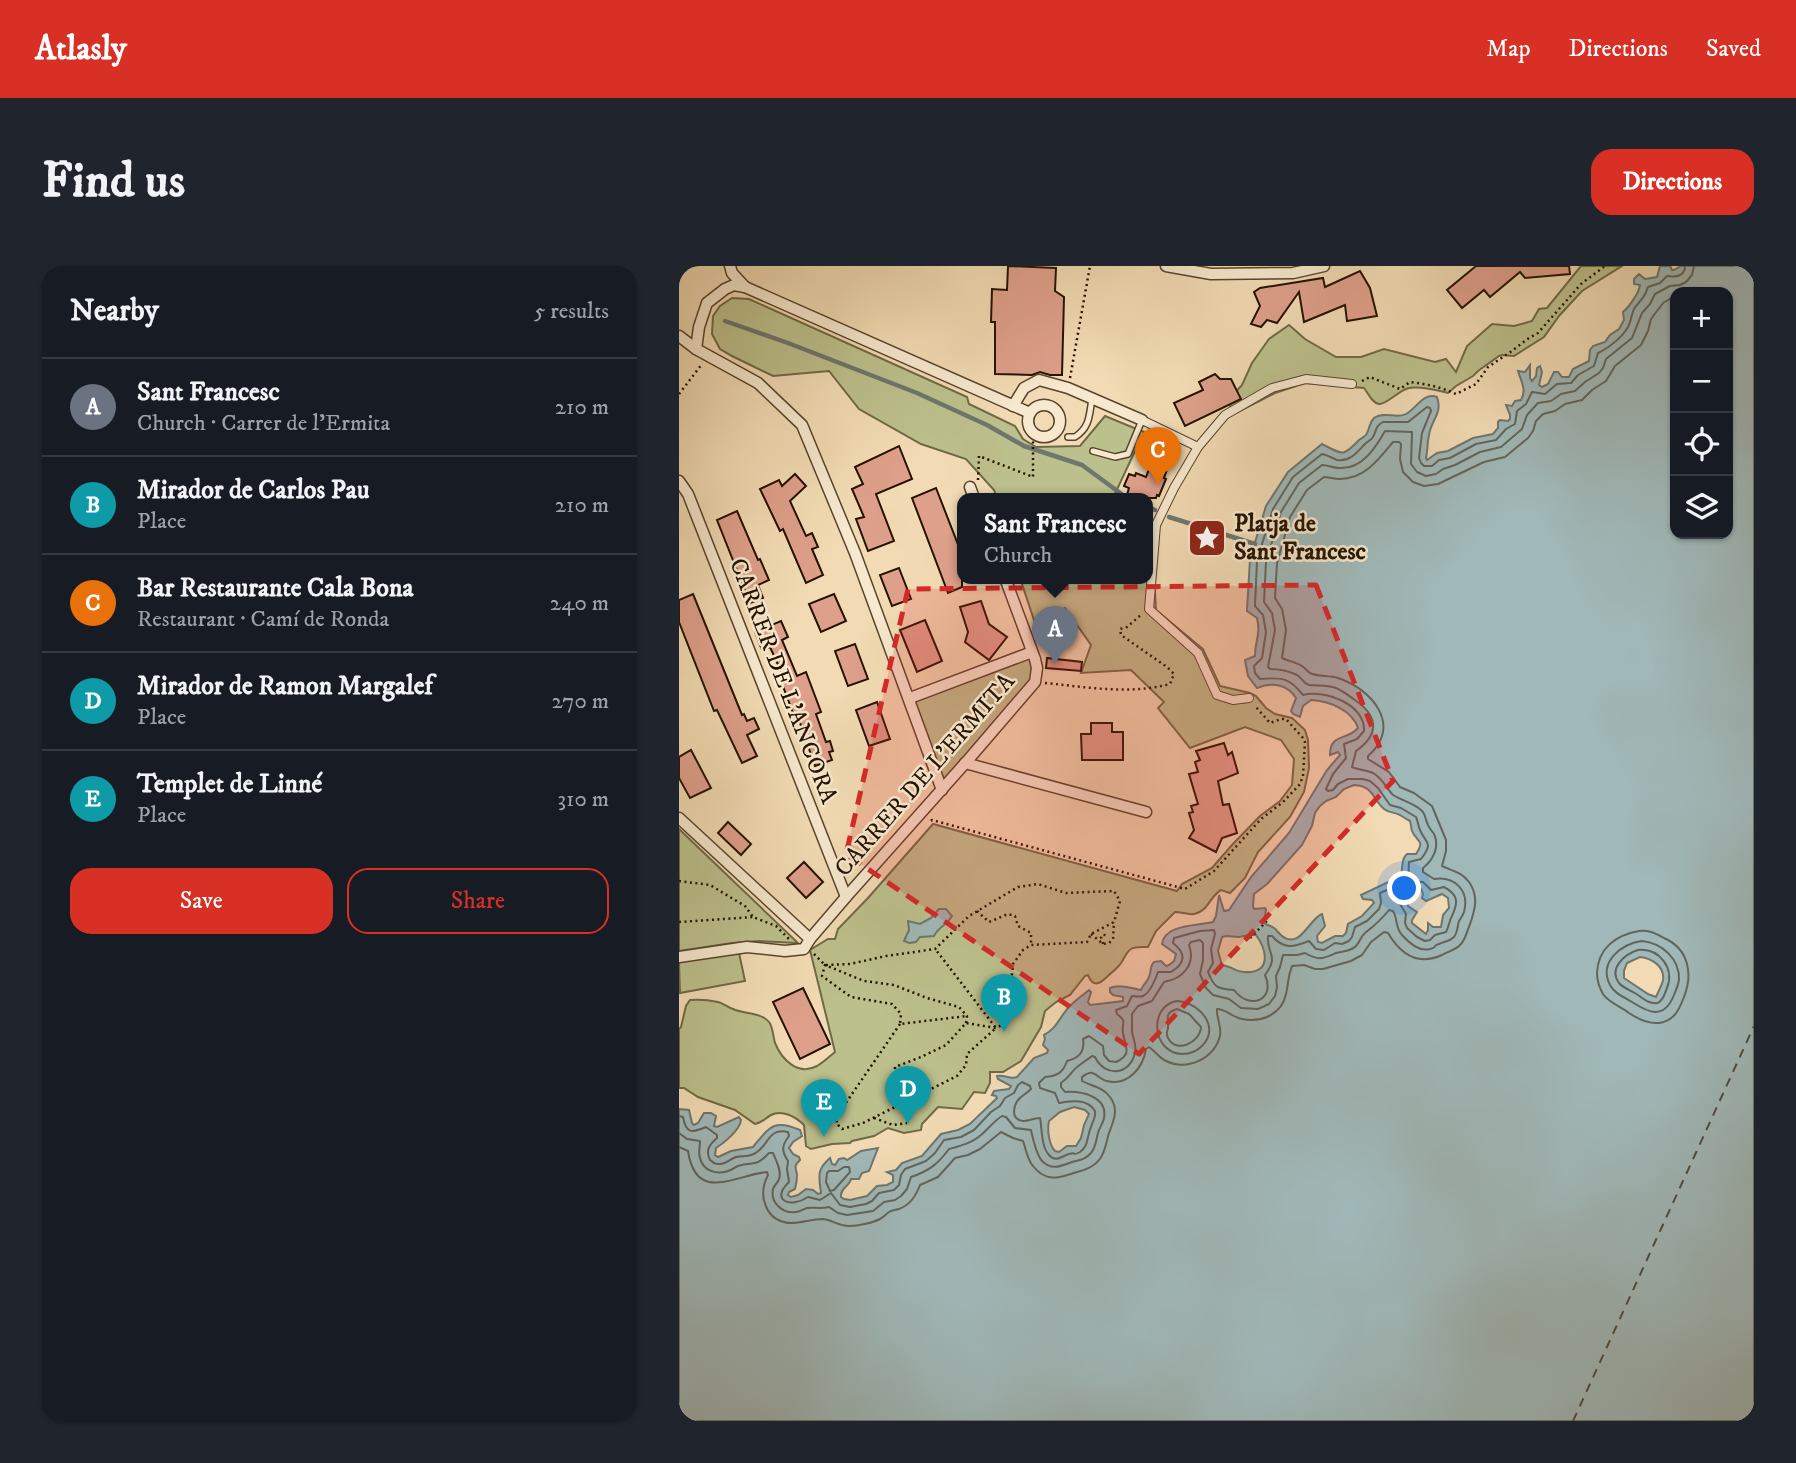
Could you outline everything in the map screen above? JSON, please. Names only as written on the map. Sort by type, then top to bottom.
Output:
[{"type":"street","points":[[730,266],[745,287]]},
{"type":"street","points":[[1166,266],[1211,274],[1293,273],[1324,266]]},
{"type":"street","points":[[697,349],[699,327],[707,303],[734,285],[745,287],[1030,413]]},
{"type":"street","points":[[679,336],[758,383],[801,425],[855,553],[942,790]]},
{"type":"street","points":[[1153,561],[1156,525],[1174,488],[1198,447],[1225,415],[1272,388],[1306,379],[1352,384]]},
{"type":"street","points":[[1013,406],[1024,388],[1039,380],[1068,388],[1198,447]]},
{"type":"street","points":[[1049,405],[1059,415],[1059,429],[1047,437],[1033,433],[1029,427],[1030,413],[1035,407],[1049,405]]},
{"type":"street","name":"CARRER DE L'ANCORA","points":[[679,481],[688,495],[846,897]]},
{"type":"street","name":"CARRER DE L'ERMITA","points":[[809,947],[846,897],[1035,682],[1037,668],[1008,584]]},
{"type":"street","points":[[1151,584],[1149,609],[1198,653],[1217,695],[1233,700],[1249,698]]},
{"type":"street","points":[[910,698],[1032,652]]},
{"type":"street","points":[[965,764],[1146,812]]},
{"type":"street","points":[[679,818],[809,947]]},
{"type":"street","points":[[679,957],[747,947],[785,951],[809,947]]},
{"type":"lane","points":[[1068,437],[1075,438],[1085,430],[1092,399]]},
{"type":"lane","points":[[1093,451],[1115,457],[1128,454],[1142,420]]},
{"type":"path","points":[[1068,388],[1090,266]]},
{"type":"path","points":[[1352,384],[1370,377],[1401,389],[1410,382],[1437,385],[1456,394],[1476,384],[1488,367],[1538,333],[1581,284],[1605,266]]},
{"type":"path","points":[[679,394],[700,366]]},
{"type":"path","points":[[974,490],[979,456],[1033,477],[1033,433]]},
{"type":"path","points":[[1052,684],[1112,690],[1142,690],[1170,684],[1174,674],[1121,635],[1119,629],[1127,627],[1149,609]]},
{"type":"path","points":[[924,829],[932,820],[1185,889],[1214,871],[1261,819],[1300,784],[1303,776],[1303,738],[1286,719],[1270,723],[1249,698]]},
{"type":"path","points":[[679,881],[710,885],[745,906],[753,917]]},
{"type":"path","points":[[825,965],[851,964],[935,949],[968,916],[1018,887],[1038,884],[1066,893],[1114,891],[1119,901],[1113,939],[1103,944],[1091,934]]},
{"type":"path","points":[[977,911],[989,922],[1008,914],[1015,916],[1018,926],[1031,933],[1031,945]]},
{"type":"path","points":[[679,922],[753,917],[776,926],[793,943]]},
{"type":"path","points":[[1250,938],[1268,920]]},
{"type":"path","points":[[825,965],[822,976],[851,997],[892,1004],[901,1014],[900,1024],[841,1110],[836,1123],[842,1129],[874,1118],[957,1076],[966,1065],[967,1054],[1002,1025],[1008,1015],[1013,964],[1023,950],[1031,945],[1087,942],[1091,934],[1114,922]]},
{"type":"path","points":[[1103,944],[1102,935],[1108,937]]},
{"type":"path","points":[[809,947],[825,965],[864,981],[894,985],[927,999],[959,1007],[967,1016],[967,1023],[946,1045],[895,1067],[895,1075],[922,1092]]},
{"type":"path","points":[[935,949],[996,1028]]},
{"type":"path","points":[[900,1024],[967,1016]]},
{"type":"path","points":[[967,1023],[996,1028]]},
{"type":"path","points":[[874,1118],[893,1125],[907,1124]]},
{"type":"highlighted area","points":[[1316,585],[1393,781],[1139,1054],[846,854],[908,589]]},
{"type":"green space","points":[[1581,266],[1622,266],[1582,291],[1544,337],[1514,356],[1499,356],[1448,393],[1409,388],[1379,404],[1372,400],[1364,388],[1305,383],[1275,393],[1234,414],[1228,401],[1242,385],[1252,363],[1269,339],[1289,325],[1305,339],[1336,357],[1361,357],[1384,349],[1435,362],[1446,359],[1456,372],[1467,346],[1492,324],[1514,326],[1532,321],[1539,309],[1547,308]]},
{"type":"green space","points":[[732,298],[749,299],[967,397],[969,404],[1015,426],[1023,439],[1036,447],[1080,446],[1105,416],[1144,432],[1115,493],[995,493],[966,459],[921,444],[859,409],[829,371],[773,376],[720,349],[712,334],[713,316],[720,306]]},
{"type":"green space","points":[[1153,531],[1157,532],[1154,574],[1156,610],[1203,649],[1220,686],[1250,693],[1275,714],[1292,718],[1305,730],[1308,740],[1309,768],[1304,792],[1290,817],[1258,852],[1245,878],[1230,893],[1221,890],[1217,893],[1199,913],[1175,912],[1156,931],[1148,947],[1131,949],[1118,966],[1100,982],[1092,982],[1088,975],[1085,976],[1070,995],[1045,1011],[1041,1027],[1021,1061],[1003,1072],[990,1072],[990,1083],[985,1093],[974,1092],[962,1109],[938,1107],[922,1124],[921,1130],[904,1133],[888,1128],[874,1136],[850,1143],[811,1149],[806,1146],[804,1125],[793,1117],[775,1113],[755,1124],[735,1110],[679,1088],[679,1029],[690,1000],[718,1002],[737,1011],[766,1019],[782,1055],[797,1068],[810,1069],[835,1052],[810,950],[828,939],[835,939],[838,929],[933,824],[1177,891],[1182,884],[1212,868],[1260,816],[1280,801],[1292,785],[1294,759],[1281,740],[1245,727],[1190,748],[1158,708],[1164,702],[1131,670],[1081,673],[1091,645],[1065,608],[1036,626],[1022,584],[1153,584]]},
{"type":"green space","points":[[1032,652],[1035,682],[942,790],[910,698]]},
{"type":"green space","points":[[679,829],[798,943],[759,941],[679,951]]},
{"type":"green space","points":[[739,953],[745,981],[680,993],[679,962]]},
{"type":"water","points":[[1660,266],[1670,266],[1674,270],[1681,266],[1754,266],[1754,1421],[679,1421],[679,1109],[689,1110],[694,1125],[704,1113],[716,1116],[714,1126],[717,1127],[739,1117],[741,1120],[738,1128],[716,1148],[715,1155],[718,1157],[731,1151],[753,1147],[768,1130],[777,1125],[800,1130],[802,1136],[789,1148],[800,1160],[796,1166],[795,1189],[788,1195],[791,1197],[806,1189],[821,1193],[820,1170],[830,1158],[835,1165],[839,1159],[847,1160],[861,1151],[878,1148],[869,1171],[862,1173],[859,1179],[851,1179],[841,1197],[850,1200],[867,1196],[877,1186],[893,1182],[893,1175],[887,1172],[922,1156],[941,1134],[970,1124],[997,1098],[992,1095],[994,1091],[1009,1089],[1011,1086],[997,1076],[1017,1077],[1034,1058],[1047,1053],[1048,1050],[1043,1045],[1044,1035],[1053,1029],[1071,1005],[1089,990],[1090,1005],[1123,1001],[1123,997],[1110,992],[1110,988],[1141,990],[1154,962],[1161,961],[1166,966],[1174,961],[1176,954],[1162,944],[1164,937],[1175,929],[1213,922],[1219,895],[1224,911],[1229,910],[1251,877],[1289,833],[1327,770],[1340,755],[1338,752],[1330,755],[1333,743],[1358,728],[1345,711],[1325,702],[1311,700],[1303,706],[1300,717],[1293,714],[1291,711],[1296,698],[1292,693],[1284,687],[1274,685],[1257,688],[1248,676],[1245,660],[1255,656],[1258,629],[1257,618],[1247,611],[1250,559],[1266,506],[1288,472],[1322,444],[1339,452],[1346,452],[1366,435],[1374,418],[1406,414],[1420,401],[1432,396],[1437,397],[1439,408],[1428,438],[1427,460],[1473,438],[1493,434],[1500,420],[1510,419],[1506,405],[1512,406],[1523,396],[1523,385],[1518,371],[1525,372],[1530,365],[1532,381],[1540,366],[1542,372],[1539,385],[1542,387],[1548,384],[1554,372],[1558,372],[1562,377],[1569,377],[1573,369],[1589,361],[1593,346],[1605,342],[1619,329],[1624,320],[1623,312],[1640,285],[1634,284],[1634,279],[1639,274],[1645,279],[1657,277]],"holes":[[[1354,785],[1361,786],[1372,794],[1384,809],[1410,821],[1420,846],[1416,854],[1407,854],[1399,877],[1361,895],[1363,899],[1372,900],[1374,903],[1362,916],[1348,924],[1343,936],[1318,942],[1317,936],[1325,926],[1322,914],[1299,937],[1288,939],[1264,923],[1266,909],[1254,909],[1254,894],[1267,884],[1302,845],[1320,806]],[[1413,888],[1421,889],[1422,898],[1426,901],[1442,894],[1448,898],[1449,908],[1443,915],[1441,927],[1433,927],[1428,923],[1426,934],[1412,923],[1417,912],[1408,906],[1407,899]],[[1256,935],[1263,947],[1263,965],[1253,972],[1241,972],[1222,965],[1218,951],[1222,937]],[[1640,957],[1649,959],[1662,971],[1663,980],[1656,997],[1624,978],[1627,963]],[[1074,1107],[1089,1114],[1076,1146],[1067,1146],[1059,1152],[1053,1148],[1048,1133],[1049,1121],[1060,1112]]]},
{"type":"water","points":[[939,909],[946,909],[952,916],[934,936],[920,937],[916,942],[904,941],[909,930],[908,921],[920,924],[931,918]]},
{"type":"building","points":[[1008,266],[1056,268],[1055,291],[1064,297],[1062,375],[1040,372],[1032,375],[995,374],[995,322],[991,322],[992,289],[1007,290]]},
{"type":"building","points":[[1476,266],[1569,266],[1570,274],[1525,278],[1520,272],[1490,297],[1484,290],[1462,308],[1447,290]]},
{"type":"building","points":[[1360,271],[1370,288],[1377,316],[1347,321],[1345,305],[1304,322],[1299,292],[1277,323],[1267,320],[1261,327],[1251,324],[1260,306],[1254,292],[1260,288],[1323,278],[1325,287]]},
{"type":"building","points":[[1215,374],[1220,379],[1231,379],[1241,399],[1185,426],[1174,403],[1203,390],[1199,382]]},
{"type":"building","points":[[1164,444],[1175,447],[1159,496],[1153,498],[1153,493],[1128,493],[1129,488],[1124,486],[1129,474],[1135,476],[1136,473],[1146,477],[1149,469],[1154,471]]},
{"type":"building","points":[[899,446],[912,479],[876,494],[894,541],[868,551],[856,519],[864,517],[852,489],[863,484],[855,467]]},
{"type":"building","points":[[795,474],[806,486],[790,501],[806,536],[812,533],[818,547],[812,549],[823,575],[806,583],[783,529],[780,531],[760,489],[779,480],[782,486]]},
{"type":"building","points":[[936,488],[957,542],[957,584],[962,584],[962,587],[948,593],[912,498]]},
{"type":"building","points":[[737,511],[769,580],[758,585],[763,598],[750,603],[717,520]]},
{"type":"building","points":[[899,568],[911,599],[892,606],[880,575]]},
{"type":"building","points":[[693,594],[742,715],[744,714],[747,721],[754,718],[759,729],[747,735],[757,756],[742,763],[717,710],[714,711],[679,622],[679,600]]},
{"type":"building","points":[[834,594],[846,621],[821,632],[809,604]]},
{"type":"building","points":[[981,601],[989,624],[1007,637],[989,660],[965,642],[968,632],[960,607]]},
{"type":"building","points":[[925,620],[942,661],[917,672],[900,630]]},
{"type":"building","points":[[781,621],[788,637],[782,640],[797,676],[806,672],[821,712],[816,714],[826,742],[830,741],[833,751],[829,752],[832,760],[815,766],[799,720],[796,721],[781,681],[785,680],[770,647],[762,650],[755,632]]},
{"type":"building","points":[[855,644],[868,679],[848,686],[835,651]]},
{"type":"building","points":[[1047,658],[1082,662],[1081,671],[1046,668]]},
{"type":"building","points":[[877,702],[890,739],[869,746],[856,710]]},
{"type":"building","points":[[1091,723],[1112,723],[1112,732],[1123,732],[1123,760],[1082,760],[1081,734],[1091,734]]},
{"type":"building","points":[[1224,743],[1228,755],[1232,752],[1238,773],[1218,781],[1223,805],[1229,804],[1237,833],[1222,838],[1216,852],[1189,838],[1194,830],[1189,813],[1193,812],[1191,806],[1198,804],[1189,774],[1198,772],[1195,762],[1200,760],[1196,751]]},
{"type":"building","points":[[691,750],[711,788],[690,798],[679,778],[679,757]]},
{"type":"building","points":[[728,822],[751,844],[741,855],[718,833]]},
{"type":"building","points":[[804,862],[823,882],[806,898],[787,878]]},
{"type":"building","points":[[803,988],[830,1044],[800,1059],[773,1002]]},
{"type":"waterway","points":[[725,321],[917,393],[987,425],[1024,446],[1082,465],[1120,493]]},
{"type":"waterway","points":[[1169,517],[1255,544]]},
{"type":"ferry route","points":[[1573,1421],[1754,1026]]},
{"type":"place","name":"Bar Restaurante Cala Bona","points":[[1158,485]]},
{"type":"place","name":"Platja de Sant Francesc","points":[[1207,538]]},
{"type":"place","name":"Sant Francesc","points":[[1055,664]]},
{"type":"place","name":"Mirador de Carlos Pau","points":[[1004,1032]]},
{"type":"place","name":"Mirador de Ramon Margalef","points":[[908,1124]]},
{"type":"place","name":"Templet de Linné","points":[[824,1137]]}]
